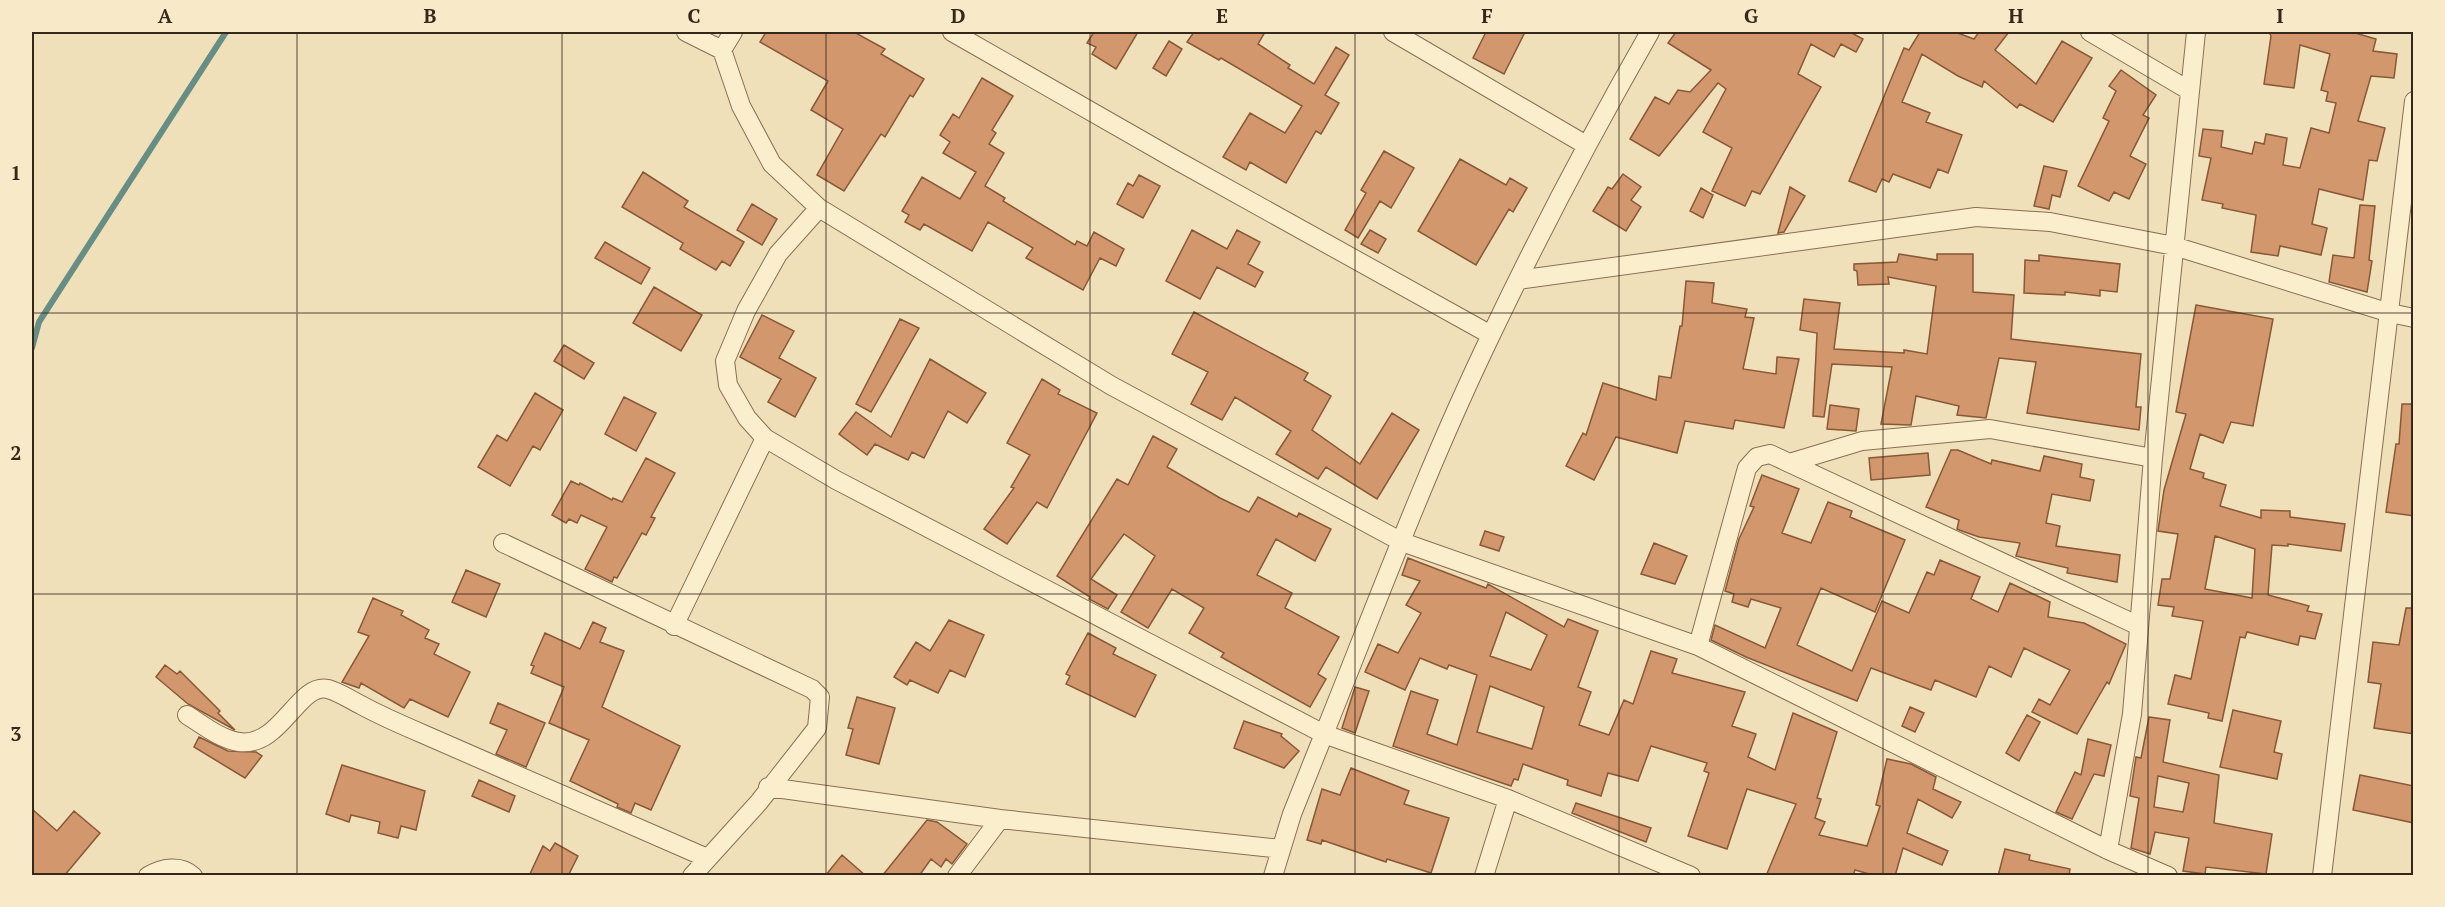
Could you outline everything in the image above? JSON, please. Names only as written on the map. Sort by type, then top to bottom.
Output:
[{"type":"street","points":[[686,32],[722,50],[741,106],[772,164],[819,208],[1112,386],[1402,542],[1698,646],[2108,850],[2168,876]]},
{"type":"street","points":[[722,50],[732,32]]},
{"type":"street","points":[[952,32],[1176,160],[1491,334]]},
{"type":"street","points":[[1393,32],[1586,145]]},
{"type":"street","points":[[1273,876],[1324,734],[1402,542],[1491,334],[1586,145],[1650,32]]},
{"type":"street","points":[[2090,32],[2190,91]]},
{"type":"street","points":[[2108,850],[2132,714],[2153,458],[2196,32]]},
{"type":"street","points":[[2322,876],[2414,101]]},
{"type":"street","points":[[819,208],[778,254],[746,311],[725,361],[728,385],[747,418],[765,438],[836,480],[1324,734],[1508,799],[1691,876]]},
{"type":"street","points":[[1518,280],[1976,217],[2050,222],[2174,246],[2390,313],[2414,318]]},
{"type":"street","points":[[1789,463],[1862,441],[1990,429],[2153,458]]},
{"type":"street","points":[[674,626],[765,438]]},
{"type":"street","points":[[1698,646],[1747,468],[1757,457],[1770,454],[2139,627]]},
{"type":"street","points":[[503,543],[674,626],[812,689],[820,697],[817,728],[793,760],[768,787],[759,802],[692,876]]},
{"type":"street","points":[[187,715],[220,736],[241,742],[253,740],[281,724],[304,696],[315,688],[329,689],[389,720],[707,858]]},
{"type":"street","points":[[768,787],[1000,819],[1281,849]]},
{"type":"street","points":[[1484,876],[1508,799]]},
{"type":"street","points":[[957,876],[1000,819]]},
{"type":"street","points":[[148,876],[161,868],[186,869],[193,876]]},
{"type":"building","points":[[766,32],[854,32],[885,49],[881,54],[924,79],[913,97],[910,95],[885,137],[881,134],[844,191],[817,175],[843,129],[811,110],[828,81],[760,42]]},
{"type":"building","points":[[1094,32],[1138,32],[1116,69],[1092,54],[1096,47],[1087,43]]},
{"type":"building","points":[[1194,32],[1265,32],[1258,44],[1290,65],[1288,68],[1314,84],[1336,47],[1349,55],[1325,95],[1339,103],[1321,134],[1316,131],[1286,183],[1250,162],[1246,170],[1223,157],[1250,113],[1285,133],[1302,106],[1221,58],[1219,60],[1187,42]]},
{"type":"building","points":[[1486,32],[1525,32],[1504,74],[1473,58]]},
{"type":"building","points":[[1676,32],[1850,32],[1863,39],[1856,52],[1841,44],[1834,57],[1811,44],[1798,74],[1821,87],[1760,194],[1752,191],[1745,206],[1712,191],[1732,148],[1703,132],[1726,89],[1718,83],[1659,156],[1630,139],[1655,97],[1669,104],[1678,90],[1690,92],[1711,70],[1668,43]]},
{"type":"building","points":[[1920,32],[1955,32],[1974,39],[1979,32],[2009,32],[1995,50],[2036,84],[2062,41],[2092,58],[2053,122],[2020,104],[2017,108],[1984,81],[1982,87],[1958,76],[1922,54],[1902,102],[1930,113],[1926,122],[1962,135],[1948,173],[1938,169],[1930,188],[1893,174],[1889,182],[1882,179],[1876,192],[1849,181],[1904,48],[1909,50]]},
{"type":"building","points":[[2269,32],[2352,32],[2376,39],[2373,51],[2397,54],[2394,78],[2371,76],[2358,121],[2385,128],[2377,161],[2369,160],[2363,200],[2319,189],[2312,224],[2327,228],[2321,255],[2280,246],[2278,256],[2251,252],[2256,215],[2222,208],[2223,204],[2202,200],[2211,158],[2199,156],[2203,129],[2223,131],[2221,147],[2252,154],[2255,142],[2264,144],[2266,134],[2287,138],[2283,165],[2300,168],[2311,128],[2329,133],[2336,103],[2326,101],[2328,92],[2321,90],[2330,54],[2300,45],[2294,88],[2264,84],[2271,36]]},
{"type":"building","points":[[1169,41],[1182,49],[1166,76],[1153,68]]},
{"type":"building","points":[[2121,70],[2156,95],[2143,115],[2149,118],[2130,156],[2146,164],[2129,199],[2114,192],[2109,201],[2078,186],[2109,121],[2103,118],[2116,91],[2109,86]]},
{"type":"building","points":[[982,78],[1013,96],[992,130],[996,133],[989,144],[1004,153],[985,186],[1005,198],[1003,201],[1075,245],[1077,241],[1087,246],[1094,232],[1124,249],[1116,266],[1100,258],[1083,290],[1026,258],[1033,248],[988,222],[972,251],[924,224],[920,230],[905,222],[909,215],[902,211],[922,177],[960,199],[976,172],[943,153],[950,142],[940,135],[953,114],[959,118]]},
{"type":"building","points":[[1384,151],[1414,168],[1391,208],[1380,201],[1358,238],[1345,230],[1366,193],[1361,190]]},
{"type":"building","points":[[1460,159],[1506,185],[1510,178],[1527,188],[1513,212],[1509,209],[1476,265],[1418,231]]},
{"type":"building","points":[[2044,166],[2067,171],[2060,197],[2052,195],[2049,209],[2034,206]]},
{"type":"building","points":[[643,172],[688,201],[684,207],[744,242],[730,266],[722,261],[716,270],[680,249],[683,243],[622,207]]},
{"type":"building","points":[[1623,174],[1641,187],[1631,200],[1641,207],[1626,231],[1593,211],[1608,187],[1612,189]]},
{"type":"building","points":[[1139,175],[1160,186],[1143,218],[1117,204],[1128,183],[1133,186]]},
{"type":"building","points":[[1790,187],[1805,196],[1784,232],[1778,233]]},
{"type":"building","points":[[1701,188],[1713,195],[1703,218],[1690,211]]},
{"type":"building","points":[[752,204],[777,219],[762,245],[737,230]]},
{"type":"building","points":[[2360,205],[2375,206],[2369,260],[2372,261],[2367,292],[2329,282],[2333,255],[2354,258]]},
{"type":"building","points":[[1192,230],[1227,249],[1237,230],[1260,242],[1248,264],[1263,272],[1255,287],[1217,267],[1200,299],[1166,281]]},
{"type":"building","points":[[1370,230],[1386,239],[1378,253],[1361,244]]},
{"type":"building","points":[[605,242],[650,268],[641,284],[595,258]]},
{"type":"building","points":[[1899,254],[1937,260],[1937,254],[1973,254],[1973,292],[2014,295],[2011,339],[2141,354],[2136,407],[2141,407],[2139,430],[2027,413],[2036,362],[1999,358],[1986,418],[1957,415],[1959,406],[1916,396],[1911,425],[1881,424],[1892,367],[1832,364],[1824,417],[1813,416],[1817,333],[1800,330],[1804,299],[1840,303],[1834,349],[1904,353],[1904,350],[1927,354],[1936,286],[1888,277],[1889,284],[1858,285],[1854,264],[1897,262]]},
{"type":"building","points":[[2039,255],[2120,264],[2117,292],[2100,290],[2100,296],[2065,292],[2065,295],[2024,293],[2025,260],[2039,261]]},
{"type":"building","points":[[1686,281],[1714,283],[1712,303],[1747,309],[1745,317],[1754,318],[1743,369],[1776,374],[1777,357],[1799,359],[1784,428],[1735,420],[1733,429],[1685,421],[1677,453],[1616,437],[1594,480],[1566,466],[1583,433],[1586,435],[1603,383],[1656,400],[1659,376],[1671,378],[1680,326],[1682,326]]},
{"type":"building","points":[[654,287],[702,315],[681,351],[633,323]]},
{"type":"building","points":[[2196,305],[2273,319],[2253,426],[2231,422],[2223,443],[2200,434],[2190,469],[2204,473],[2203,478],[2226,485],[2220,506],[2261,518],[2261,510],[2290,511],[2290,517],[2345,524],[2341,551],[2288,544],[2288,546],[2272,545],[2268,595],[2309,606],[2307,611],[2322,614],[2315,639],[2300,636],[2298,645],[2247,632],[2245,638],[2240,637],[2222,721],[2208,718],[2209,713],[2168,704],[2175,675],[2191,679],[2203,621],[2172,616],[2174,607],[2158,605],[2162,579],[2170,579],[2178,534],[2158,531],[2164,490],[2186,414],[2176,412]],"holes":[[[2215,536],[2255,549],[2252,598],[2205,589]]]},
{"type":"building","points":[[1194,312],[1308,373],[1304,380],[1331,396],[1312,430],[1360,464],[1392,413],[1419,430],[1377,499],[1326,467],[1318,479],[1276,454],[1291,431],[1235,397],[1222,420],[1191,404],[1208,372],[1172,354]]},
{"type":"building","points":[[762,315],[794,331],[779,358],[816,378],[795,417],[768,402],[781,379],[740,357]]},
{"type":"building","points":[[900,319],[919,328],[871,412],[856,404]]},
{"type":"building","points":[[564,345],[594,363],[584,379],[554,361]]},
{"type":"building","points":[[930,359],[986,393],[967,423],[948,411],[924,458],[912,452],[908,460],[875,444],[867,455],[839,434],[856,412],[891,437]]},
{"type":"building","points":[[1042,379],[1060,390],[1058,394],[1097,413],[1047,508],[1037,502],[1007,544],[984,529],[1014,488],[1011,487],[1030,455],[1007,443]]},
{"type":"building","points":[[535,393],[563,410],[540,450],[533,446],[510,486],[478,467],[497,435],[507,441]]},
{"type":"building","points":[[624,397],[656,413],[636,451],[605,434]]},
{"type":"building","points":[[2402,404],[2414,404],[2414,516],[2386,512],[2396,444],[2399,444]]},
{"type":"building","points":[[1830,405],[1859,409],[1856,431],[1827,429]]},
{"type":"building","points":[[1153,436],[1177,449],[1167,467],[1220,498],[1249,512],[1258,497],[1297,517],[1299,513],[1331,529],[1315,561],[1276,539],[1257,575],[1292,593],[1285,608],[1339,637],[1318,674],[1326,679],[1310,707],[1221,657],[1224,653],[1189,633],[1204,608],[1172,589],[1148,628],[1121,612],[1155,556],[1124,534],[1091,579],[1117,595],[1108,609],[1089,599],[1090,597],[1057,576],[1117,479],[1128,485]]},
{"type":"building","points":[[1951,450],[1958,450],[1991,464],[1992,460],[2040,471],[2044,456],[2082,464],[2080,477],[2094,480],[2090,501],[2052,494],[2046,523],[2060,526],[2056,546],[2120,555],[2117,582],[2067,573],[2068,568],[2016,556],[2020,543],[1979,537],[1962,531],[1957,529],[1959,520],[1926,507]]},
{"type":"building","points":[[1928,453],[1930,475],[1871,480],[1869,458]]},
{"type":"building","points":[[646,458],[675,473],[651,517],[655,518],[646,535],[642,533],[617,578],[614,577],[612,582],[585,569],[607,527],[581,515],[577,523],[569,519],[566,523],[552,515],[571,481],[579,485],[580,483],[612,500],[613,498],[622,502]]},
{"type":"building","points":[[1762,475],[1799,489],[1782,533],[1811,543],[1828,502],[1852,511],[1850,517],[1905,540],[1875,612],[1821,588],[1797,645],[1852,671],[1882,601],[1909,613],[1927,572],[1934,575],[1940,560],[1980,577],[1971,599],[1998,612],[2010,583],[2050,602],[2048,617],[2084,623],[2126,644],[2109,684],[2107,682],[2077,734],[2032,712],[2039,699],[2050,705],[2070,670],[2024,648],[2011,677],[1989,666],[1976,697],[1935,680],[1931,690],[1871,668],[1857,701],[1746,657],[1711,640],[1715,625],[1765,648],[1781,608],[1751,599],[1748,607],[1732,602],[1734,594],[1725,591],[1739,539],[1754,507],[1750,506]]},
{"type":"building","points":[[1485,531],[1504,537],[1499,551],[1480,545]]},
{"type":"building","points":[[1654,543],[1687,556],[1675,584],[1641,574]]},
{"type":"building","points":[[1408,558],[1486,588],[1488,584],[1564,627],[1568,619],[1598,631],[1578,687],[1591,692],[1579,725],[1609,735],[1624,700],[1633,704],[1651,651],[1677,659],[1672,673],[1745,692],[1732,726],[1756,734],[1748,757],[1775,770],[1793,713],[1837,732],[1817,798],[1821,799],[1815,818],[1825,822],[1819,835],[1867,846],[1880,806],[1876,805],[1887,759],[1911,764],[1936,777],[1933,789],[1961,802],[1952,818],[1918,799],[1907,833],[1948,851],[1942,865],[1903,848],[1895,876],[1876,876],[1855,870],[1853,876],[1766,876],[1796,804],[1747,789],[1727,849],[1688,836],[1709,773],[1704,771],[1707,763],[1651,746],[1638,781],[1608,773],[1601,796],[1567,785],[1568,780],[1523,764],[1518,780],[1514,779],[1511,786],[1393,746],[1411,691],[1438,700],[1427,734],[1457,745],[1477,675],[1449,665],[1447,669],[1420,658],[1405,690],[1365,672],[1378,644],[1398,653],[1421,613],[1406,605],[1420,581],[1402,575]],"holes":[[[1506,612],[1547,635],[1531,670],[1490,656]],[[1490,686],[1544,707],[1532,749],[1477,732]]]},
{"type":"building","points":[[466,570],[500,584],[486,617],[452,602]]},
{"type":"building","points":[[373,598],[403,611],[401,615],[429,630],[425,638],[439,644],[434,654],[470,672],[448,717],[410,699],[404,708],[361,683],[359,688],[342,682],[369,636],[358,632]]},
{"type":"building","points":[[2406,608],[2414,608],[2414,734],[2374,728],[2381,684],[2368,682],[2373,642],[2399,645]]},
{"type":"building","points":[[949,620],[984,635],[965,677],[950,670],[938,693],[910,680],[907,685],[894,677],[916,642],[930,651]]},
{"type":"building","points":[[593,622],[606,628],[600,642],[624,651],[602,707],[680,746],[651,810],[635,803],[631,813],[617,807],[618,804],[570,781],[589,740],[549,723],[564,687],[531,673],[534,666],[531,665],[545,633],[580,649]]},
{"type":"building","points":[[1088,633],[1116,648],[1113,654],[1156,675],[1135,717],[1066,684],[1070,676],[1066,674]]},
{"type":"building","points":[[165,665],[177,674],[180,671],[220,711],[218,713],[235,730],[188,704],[156,677]]},
{"type":"building","points":[[1355,687],[1369,691],[1355,733],[1342,728]]},
{"type":"building","points":[[857,697],[895,708],[879,764],[846,755],[853,729],[848,728]]},
{"type":"building","points":[[498,703],[545,723],[526,767],[496,754],[507,730],[490,723]]},
{"type":"building","points":[[1910,707],[1924,713],[1915,732],[1902,726]]},
{"type":"building","points":[[2233,710],[2281,721],[2274,752],[2282,754],[2277,779],[2220,767]]},
{"type":"building","points":[[2027,715],[2040,722],[2019,761],[2006,753]]},
{"type":"building","points":[[2149,717],[2170,720],[2163,762],[2219,775],[2214,823],[2272,834],[2266,874],[2206,867],[2205,874],[2183,871],[2189,838],[2155,832],[2150,854],[2131,848],[2139,798],[2130,796],[2136,757],[2141,758]],"holes":[[[2158,776],[2189,783],[2183,812],[2154,807]]]},
{"type":"building","points":[[1244,721],[1282,734],[1281,736],[1299,751],[1284,768],[1234,748]]},
{"type":"building","points":[[199,737],[228,751],[256,752],[262,756],[245,778],[194,747]]},
{"type":"building","points":[[2088,739],[2111,745],[2104,776],[2094,774],[2072,819],[2056,812],[2075,772],[2081,775]]},
{"type":"building","points":[[342,765],[425,791],[416,830],[401,826],[398,838],[378,833],[380,822],[351,815],[349,822],[326,814]]},
{"type":"building","points":[[1351,768],[1409,791],[1404,804],[1449,818],[1431,873],[1387,859],[1386,862],[1322,840],[1321,844],[1307,840],[1322,789],[1340,795]]},
{"type":"building","points":[[2360,775],[2414,786],[2414,823],[2353,810]]},
{"type":"building","points":[[479,780],[515,796],[509,812],[472,796]]},
{"type":"building","points":[[1576,803],[1651,828],[1646,842],[1572,813]]},
{"type":"building","points":[[32,809],[57,831],[74,811],[100,833],[64,876],[32,876]]},
{"type":"building","points":[[927,820],[937,822],[967,844],[952,864],[946,859],[941,867],[931,859],[919,876],[882,876]]},
{"type":"building","points":[[555,843],[578,856],[568,876],[529,876],[543,846],[550,851]]},
{"type":"building","points":[[2005,849],[2030,855],[2029,860],[2070,869],[2069,876],[1998,876]]},
{"type":"building","points":[[842,855],[866,876],[825,876]]},
{"type":"waterway","points":[[32,348],[39,322],[226,32]]}]
